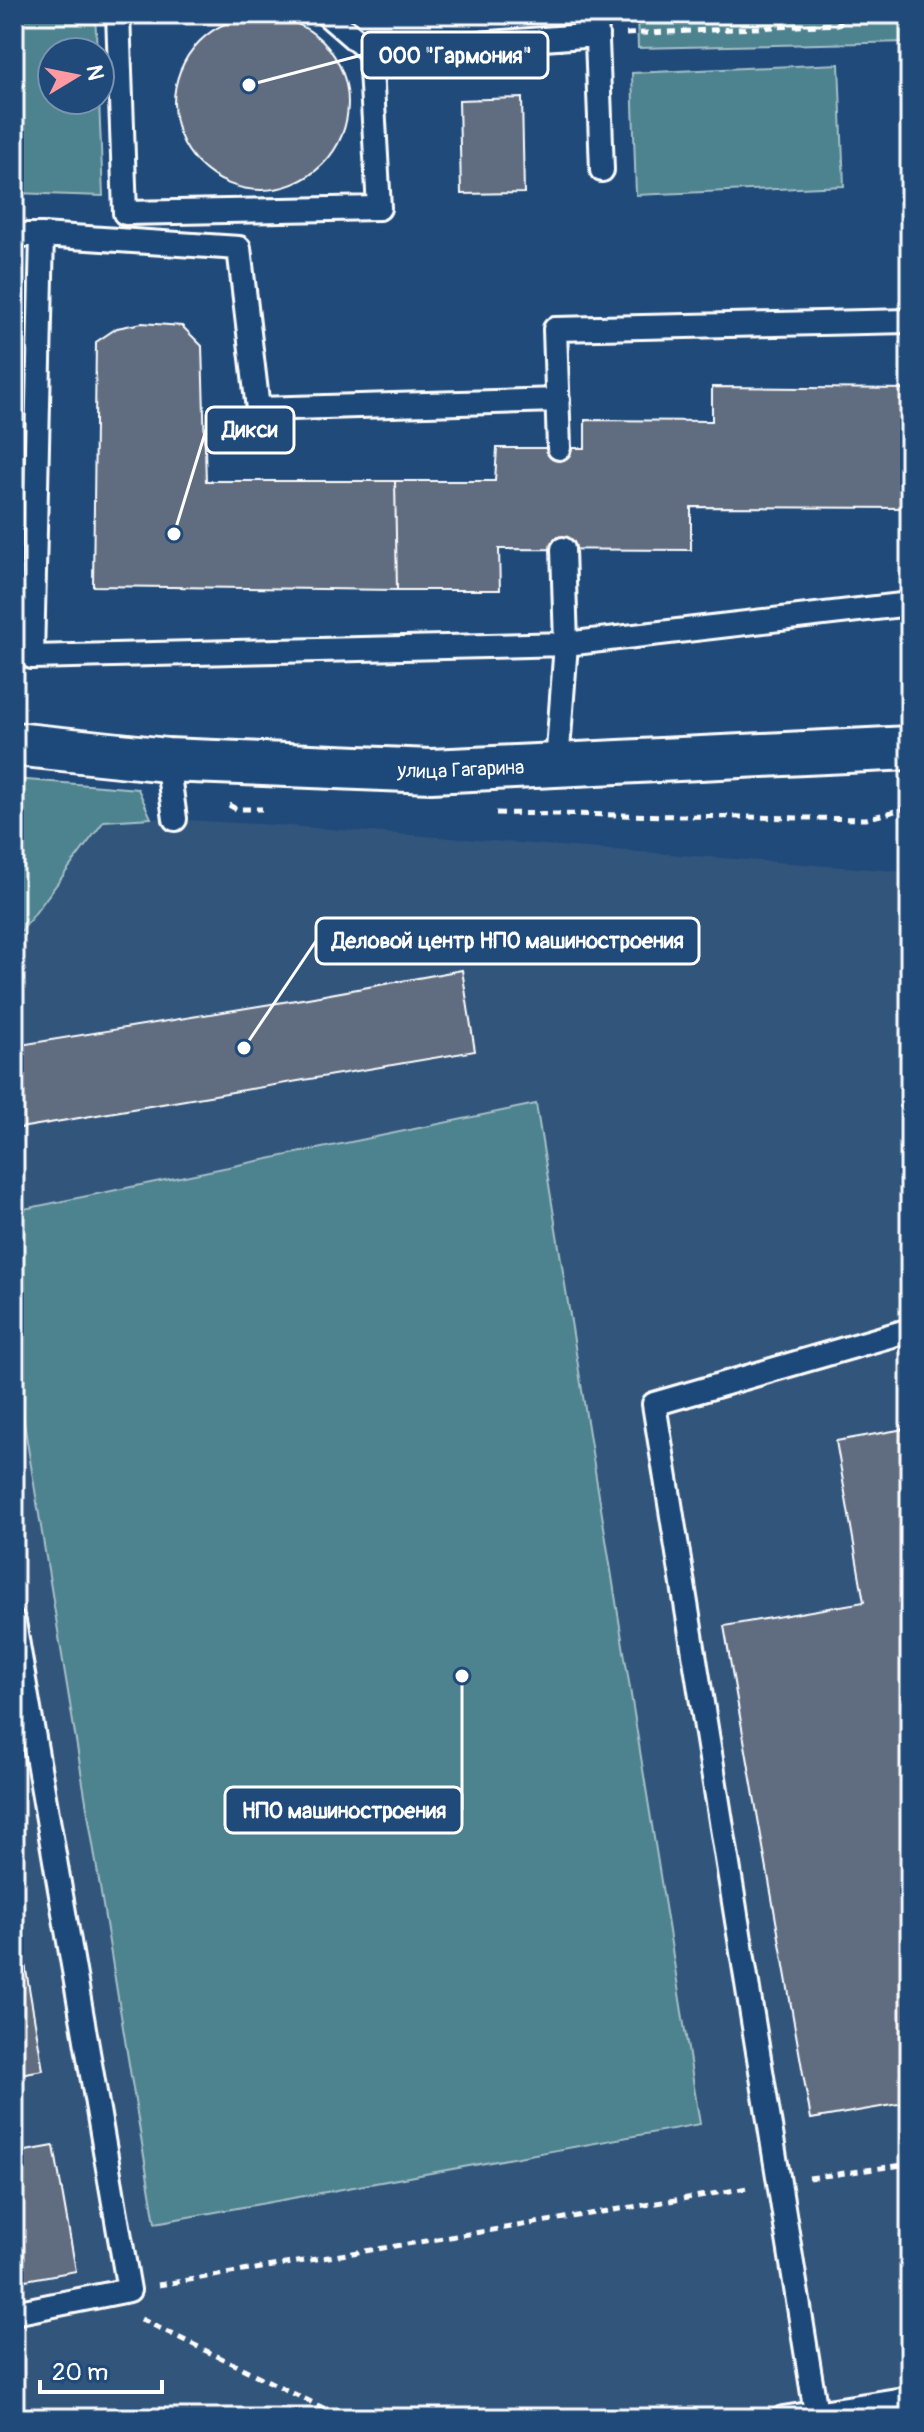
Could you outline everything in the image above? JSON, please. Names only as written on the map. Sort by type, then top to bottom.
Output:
[{"type":"street","name":"улица Гагарина","points":[[14,744],[167,760],[431,771],[910,748]]},
{"type":"lane","points":[[118,14],[125,213],[379,208],[370,52],[326,14]]},
{"type":"lane","points":[[370,52],[597,25],[602,170]]},
{"type":"lane","points":[[253,211],[239,248],[258,409],[558,400]]},
{"type":"lane","points":[[14,235],[239,248]]},
{"type":"lane","points":[[42,235],[32,657],[566,644],[910,604]]},
{"type":"lane","points":[[559,448],[555,329],[910,321]]},
{"type":"lane","points":[[557,764],[566,644],[563,549]]},
{"type":"lane","points":[[167,760],[175,819]]},
{"type":"lane","points":[[816,2413],[654,1404],[910,1330]]},
{"type":"lane","points":[[14,1622],[129,2290],[14,2313]]},
{"type":"lane","points":[[783,2418],[910,2398]]},
{"type":"path","points":[[597,25],[840,24],[839,14]]},
{"type":"path","points":[[14,857],[14,875]]},
{"type":"path","points":[[129,2290],[779,2182],[910,2164]]},
{"type":"path","points":[[93,2296],[344,2418]]},
{"type":"shaded area","points":[[151,818],[910,872],[910,2418],[14,2418],[14,934],[21,932],[104,820]]},
{"type":"green space","points":[[14,14],[95,14],[96,36],[36,36],[36,116],[100,116],[103,196],[14,193]]},
{"type":"green space","points":[[637,14],[910,14],[910,42],[638,48]]},
{"type":"green space","points":[[839,64],[844,186],[636,195],[632,73]]},
{"type":"green space","points":[[14,779],[138,789],[151,818],[104,821],[21,932],[14,934]]},
{"type":"green space","points":[[536,1104],[700,2124],[155,2223],[14,1362],[14,1211]]},
{"type":"building","points":[[261,16],[294,22],[323,41],[342,70],[348,103],[342,136],[323,165],[294,184],[261,190],[228,184],[199,165],[180,136],[174,103],[180,70],[199,41],[228,22]]},
{"type":"building","points":[[522,98],[524,193],[461,194],[459,100]]},
{"type":"building","points":[[142,323],[182,326],[202,346],[206,481],[395,481],[397,590],[93,586],[96,342],[117,328]]},
{"type":"building","points":[[712,387],[910,389],[910,508],[691,507],[691,550],[499,549],[500,590],[397,590],[395,481],[495,481],[497,448],[585,448],[585,420],[712,421]]},
{"type":"building","points":[[462,970],[475,1051],[14,1129],[14,1046]]},
{"type":"building","points":[[910,1428],[910,2102],[811,2119],[724,1626],[864,1602],[836,1441]]},
{"type":"building","points":[[14,1899],[43,2070],[14,2075]]},
{"type":"building","points":[[54,2146],[76,2271],[14,2282],[14,2153]]},
{"type":"place","name":"ООО \"Гармония\"","points":[[249,85]]},
{"type":"place","name":"Дикси","points":[[174,534]]},
{"type":"place","name":"Деловой центр НПО машиностроения","points":[[244,1048]]},
{"type":"place","name":"НПО машиностроения","points":[[462,1676]]}]
